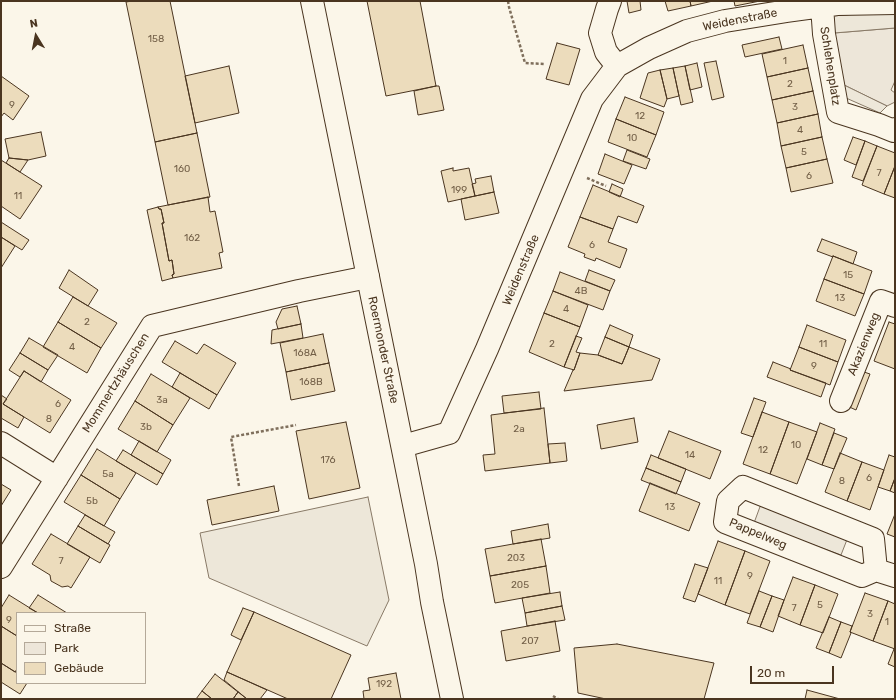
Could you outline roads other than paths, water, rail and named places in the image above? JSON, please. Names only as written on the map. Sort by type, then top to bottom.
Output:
[{"type":"street","name":"Roermonder Straße","points":[[312,1],[452,699]]},
{"type":"street","points":[[610,1],[606,9],[600,33],[606,52],[617,66]]},
{"type":"street","name":"Weidenstraße","points":[[402,446],[449,433],[490,342],[592,98],[617,66],[649,48],[687,30],[726,21],[832,4],[895,3]]},
{"type":"street","name":"Schlehenplatz","points":[[832,4],[824,34],[838,112],[894,131],[895,129]]},
{"type":"street","name":"Mommertzhäuschen","points":[[1,567],[152,326],[299,291],[368,277]]},
{"type":"street","name":"Akazienweg","points":[[840,401],[881,301],[895,306]]},
{"type":"street","points":[[1,444],[57,478]]},
{"type":"street","name":"Pappelweg","points":[[742,487],[873,539],[886,573],[862,576],[725,522],[728,500],[742,487]]}]
